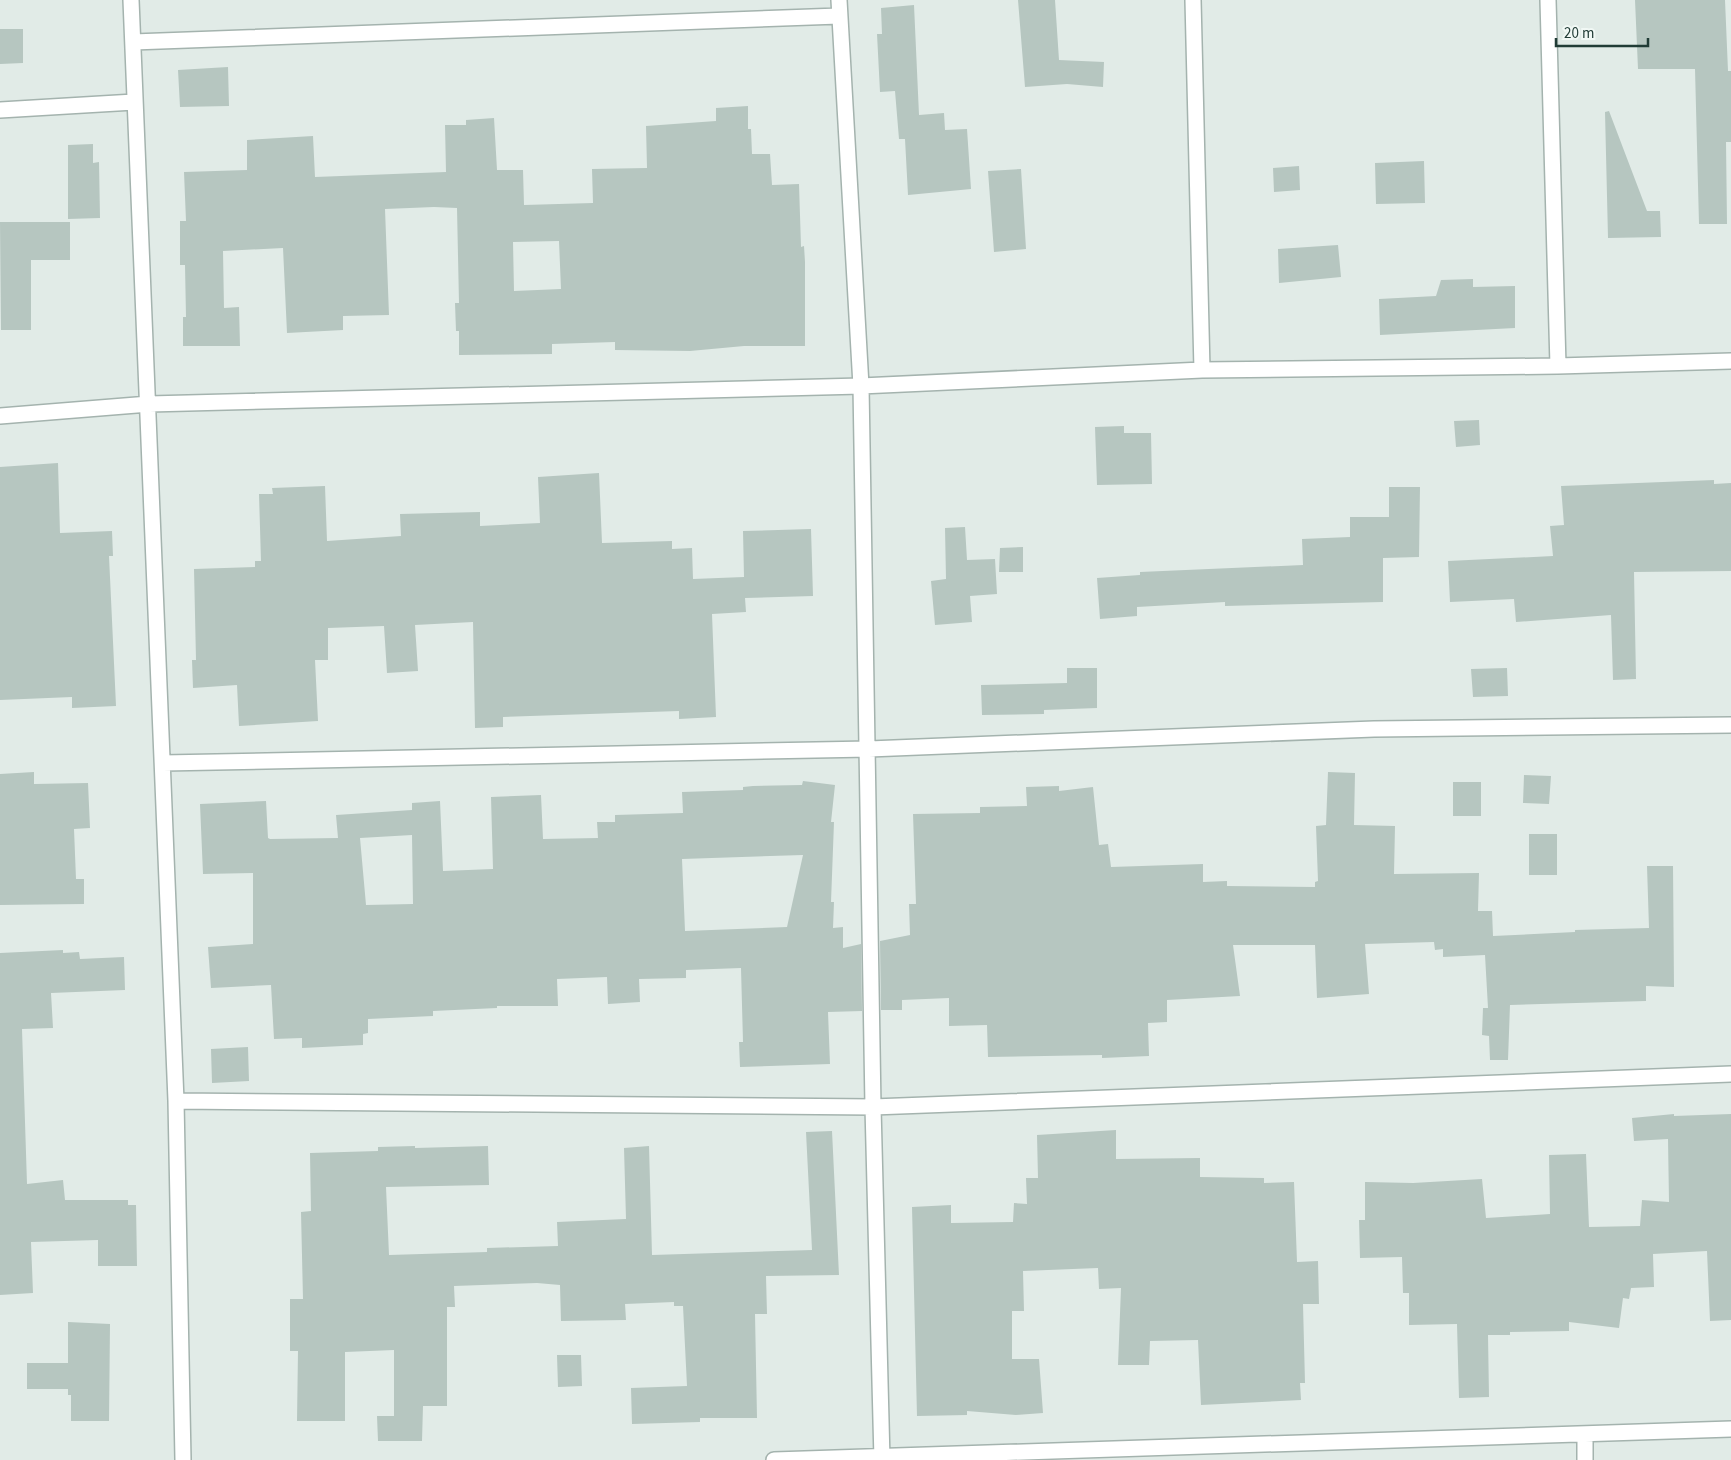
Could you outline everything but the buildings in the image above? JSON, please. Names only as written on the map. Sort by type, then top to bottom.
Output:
[{"type":"street","points":[[131,0],[176,1101],[183,1460]]},
{"type":"street","points":[[839,0],[861,386],[873,1107],[882,1458]]},
{"type":"street","points":[[1193,0],[1202,370]]},
{"type":"street","points":[[1548,0],[1558,366]]},
{"type":"street","points":[[133,42],[840,16]]},
{"type":"street","points":[[0,110],[134,102]]},
{"type":"street","points":[[0,416],[149,404],[861,386],[1202,370],[1731,362]]},
{"type":"street","points":[[163,763],[868,749],[1374,729],[1731,725]]},
{"type":"street","points":[[176,1101],[873,1107],[1731,1074]]},
{"type":"street","points":[[774,1460],[1236,1453],[1731,1429]]},
{"type":"street","points":[[1585,1435],[1585,1460]]}]
